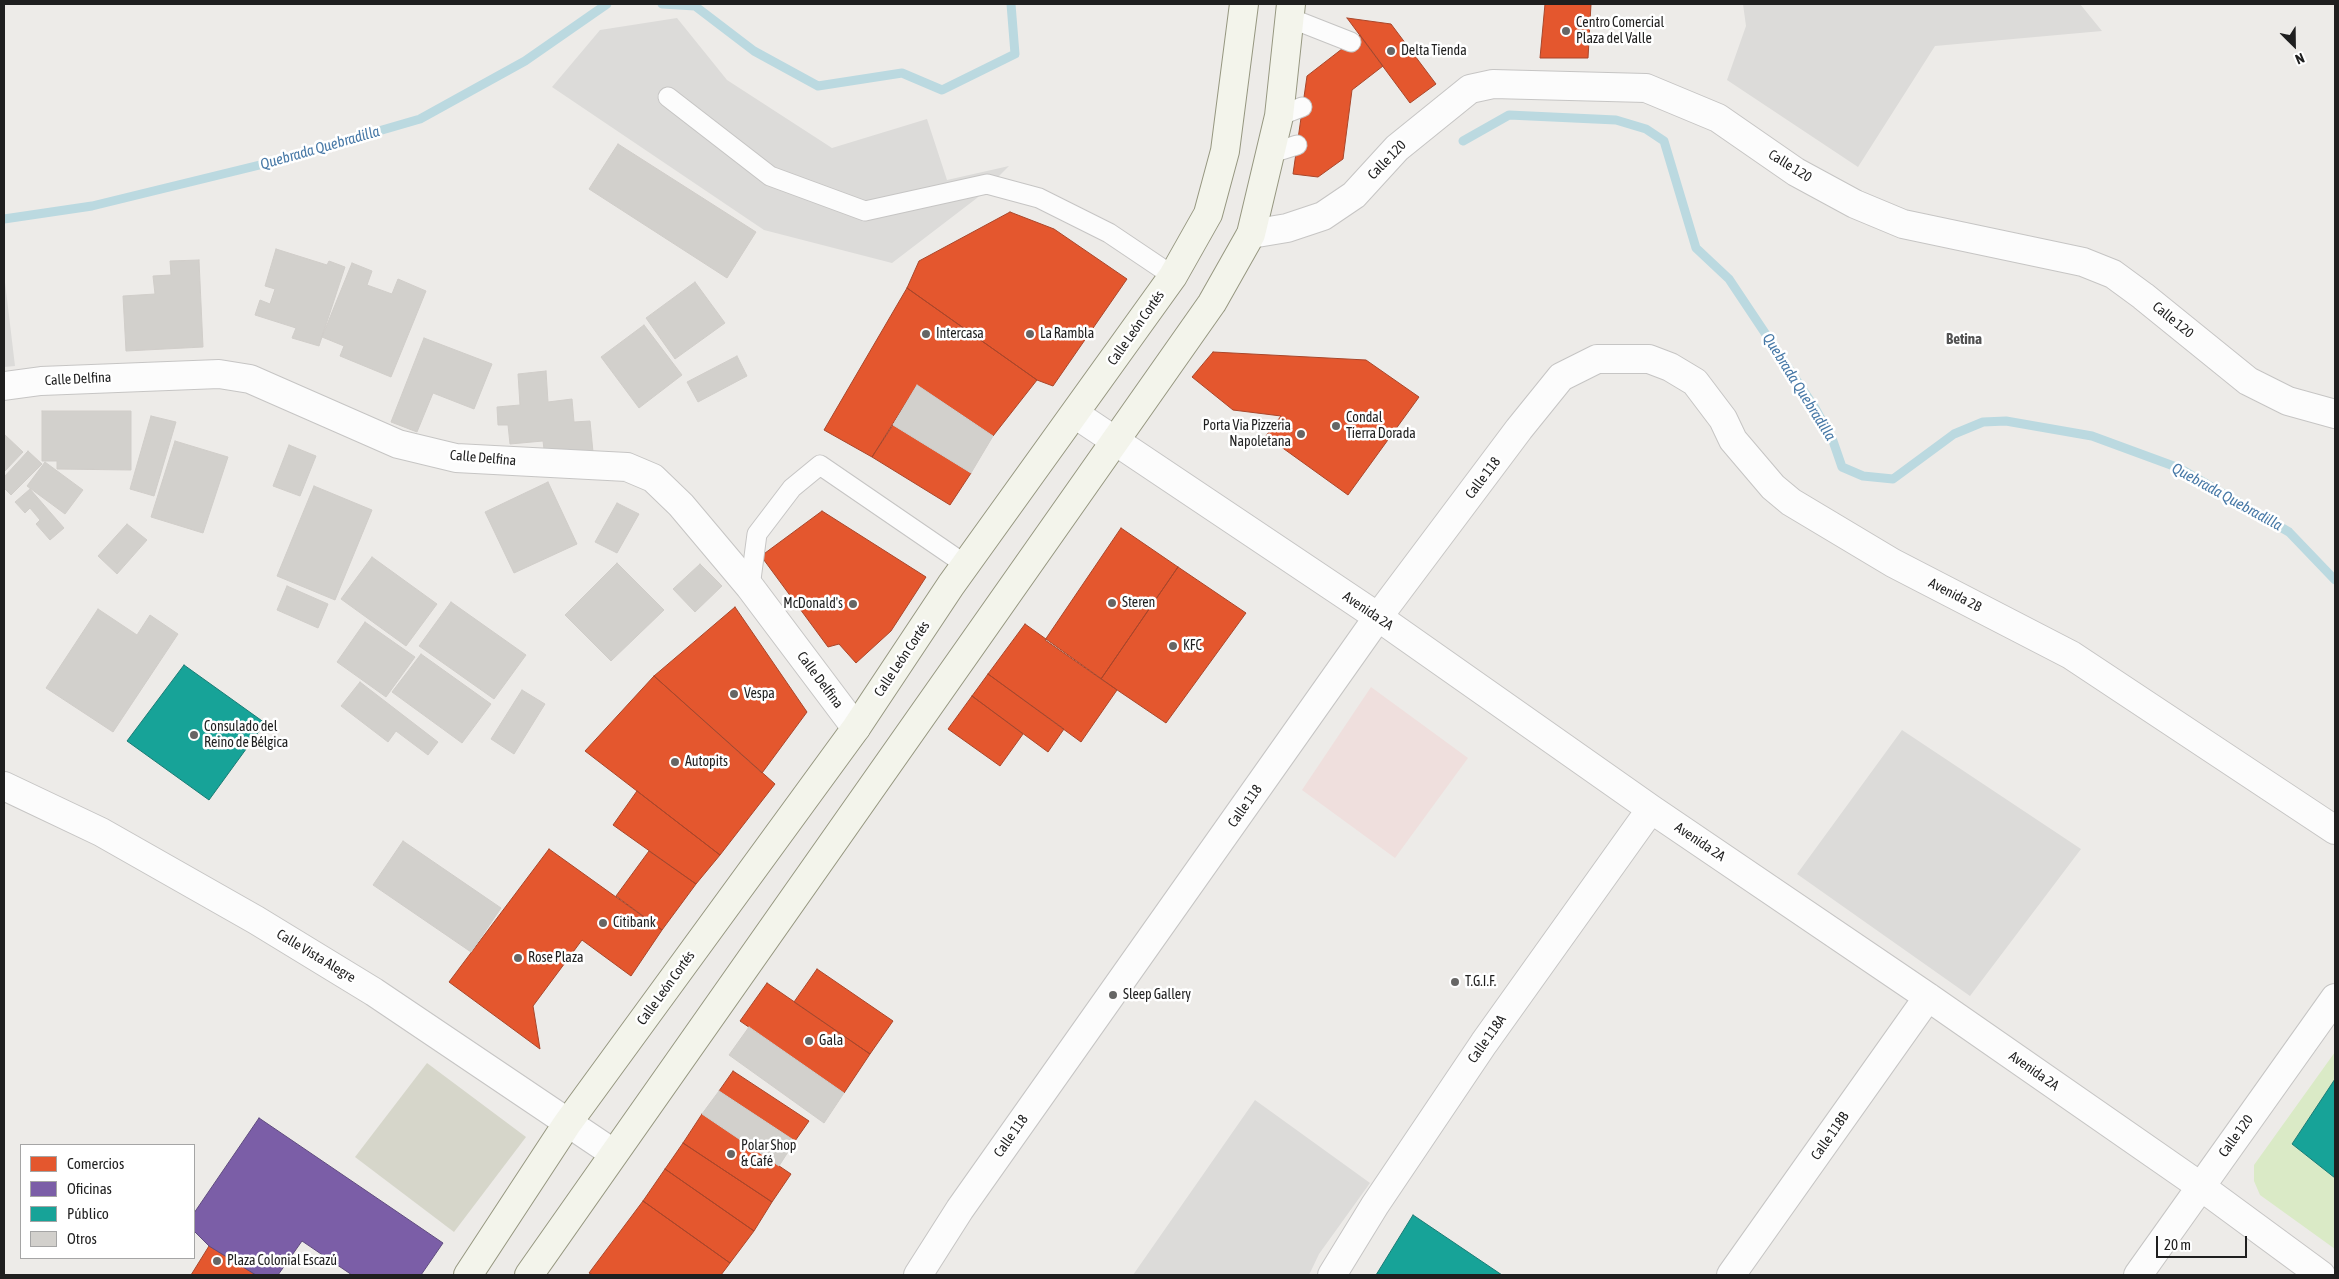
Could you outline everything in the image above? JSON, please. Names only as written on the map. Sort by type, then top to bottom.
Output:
[{"type":"main road","name":"Calle León Cortés","points":[[468,1275],[566,1124],[856,728],[966,565],[1173,276],[1208,214],[1225,151],[1244,4]]},
{"type":"main road","points":[[529,1275],[1212,303],[1251,234],[1272,153],[1291,111],[1291,11]]},
{"type":"street","name":"Calle 120","points":[[1251,234],[1287,228],[1323,216],[1354,195],[1397,148],[1470,90],[1493,84],[1646,88],[1718,118],[1796,172],[1855,204],[1903,224],[2083,262],[2113,274],[2248,381],[2288,401],[2335,414]]},
{"type":"street","name":"Calle 118","points":[[918,1275],[960,1209],[1378,618],[1519,429],[1561,377],[1596,359]]},
{"type":"street","name":"Avenida 2B","points":[[1596,359],[1649,359],[1670,367],[1695,382],[1723,419],[1733,440],[1773,487],[1790,502],[1893,563],[2071,655],[2335,830]]},
{"type":"street","name":"Calle Delfina","points":[[4,386],[41,381],[219,374],[250,379],[398,444],[456,458],[627,467],[653,478],[682,505],[750,587],[856,728]]},
{"type":"street","name":"Avenida 2A","points":[[1075,414],[1378,618],[1651,810],[1928,997],[2200,1186],[2321,1275]]},
{"type":"street","name":"Calle Vista Alegre","points":[[4,786],[101,832],[256,920],[374,992],[566,1124],[613,1153]]},
{"type":"street","name":"Calle 118A","points":[[1332,1275],[1375,1205],[1484,1043],[1651,810]]},
{"type":"street","name":"Calle 118B","points":[[1731,1275],[1928,997]]},
{"type":"street","name":"Calle 120","points":[[2138,1275],[2335,998]]},
{"type":"lane","points":[[1291,11],[1351,42]]},
{"type":"lane","points":[[668,97],[770,176],[865,212],[987,184],[1039,198],[1109,233],[1173,276]]},
{"type":"lane","points":[[1272,153],[1297,145]]},
{"type":"lane","points":[[750,587],[757,534],[792,488],[820,465],[966,565]]},
{"type":"shaded area","points":[[1743,4],[2080,4],[2102,31],[1935,46],[1858,167],[1727,80],[1746,26]]},
{"type":"shaded area","points":[[677,18],[727,80],[832,148],[927,119],[947,180],[1009,166],[977,198],[892,263],[764,230],[552,87],[600,30]]},
{"type":"shaded area","points":[[4,274],[15,366],[4,367]]},
{"type":"shaded area","points":[[1371,687],[1468,758],[1395,858],[1302,790]]},
{"type":"shaded area","points":[[1902,730],[2081,849],[1970,996],[1797,874]]},
{"type":"shaded area","points":[[427,1063],[526,1137],[454,1232],[355,1157]]},
{"type":"shaded area","points":[[1255,1100],[1370,1183],[1319,1254],[1309,1275],[1133,1275]]},
{"type":"green space","points":[[2335,1052],[2335,1079],[2292,1144],[2335,1178],[2335,1249],[2260,1195],[2254,1181],[2254,1165]]},
{"type":"building: Comercios","name":"Centro Comercial Plaza del Valle","points":[[1545,4],[1591,4],[1588,58],[1540,58]]},
{"type":"building: Comercios","name":"Delta Tienda","points":[[1347,18],[1391,24],[1436,84],[1410,103]]},
{"type":"building: Comercios","points":[[1360,35],[1383,66],[1352,90],[1343,159],[1318,177],[1293,174],[1307,76]]},
{"type":"building: Comercios","name":"La Rambla","points":[[1010,212],[1054,229],[1127,279],[1053,386],[1037,380],[907,288],[919,261]]},
{"type":"building: Comercios","name":"Intercasa","points":[[907,288],[1037,380],[993,436],[917,385],[872,457],[824,430]]},
{"type":"building: Comercios","name":"Condal Tierra Dorada","points":[[1213,352],[1366,360],[1419,397],[1348,495],[1266,436],[1281,416],[1233,410],[1192,377]]},
{"type":"building: Comercios","points":[[893,425],[971,473],[950,505],[872,457]]},
{"type":"building: Comercios","name":"McDonald's","points":[[822,511],[926,577],[891,631],[856,663],[839,644],[828,647],[761,556]]},
{"type":"building: Comercios","name":"Steren","points":[[1121,528],[1178,567],[1101,679],[1045,640]]},
{"type":"building: Comercios","name":"KFC","points":[[1178,567],[1246,613],[1166,723],[1101,679]]},
{"type":"building: Comercios","name":"Vespa","points":[[735,607],[807,712],[762,773],[654,676]]},
{"type":"building: Comercios","points":[[1025,624],[1117,690],[1081,742],[988,674]]},
{"type":"building: Comercios","points":[[988,674],[1064,729],[1048,752],[972,696]]},
{"type":"building: Comercios","name":"Autopits","points":[[654,676],[775,784],[720,855],[585,751]]},
{"type":"building: Comercios","points":[[972,696],[1023,734],[1000,766],[948,729]]},
{"type":"building: Comercios","points":[[637,791],[720,855],[696,884],[613,825]]},
{"type":"building: Comercios","name":"Rose Plaza","points":[[549,849],[662,930],[631,976],[582,940],[533,1006],[540,1049],[449,982]]},
{"type":"building: Comercios","points":[[649,851],[696,884],[662,930],[616,896]]},
{"type":"building: Comercios","points":[[817,969],[893,1021],[870,1054],[794,1002]]},
{"type":"building: Comercios","name":"Gala","points":[[767,983],[870,1054],[844,1093],[740,1021]]},
{"type":"building: Comercios","points":[[733,1071],[809,1121],[795,1141],[719,1091]]},
{"type":"building: Comercios","name":"Polar Shop & Café","points":[[702,1114],[791,1174],[772,1202],[683,1143]]},
{"type":"building: Comercios","points":[[683,1143],[772,1202],[754,1231],[665,1169]]},
{"type":"building: Comercios","points":[[665,1169],[754,1231],[730,1263],[643,1201]]},
{"type":"building: Comercios","points":[[643,1201],[730,1263],[721,1275],[593,1275],[589,1273]]},
{"type":"building: Comercios","name":"Plaza Colonial Escazú","points":[[209,1246],[256,1275],[191,1275]]},
{"type":"building: Oficinas","points":[[259,1118],[443,1243],[421,1275],[352,1275],[302,1241],[278,1275],[256,1275],[209,1246],[195,1232],[195,1212]]},
{"type":"building: Público","points":[[184,665],[265,723],[209,800],[127,741]]},
{"type":"building: Público","points":[[2335,1079],[2335,1178],[2292,1144]]},
{"type":"building: Público","points":[[1413,1215],[1502,1275],[1376,1275]]},
{"type":"building: Otros","points":[[618,144],[756,232],[727,278],[589,189]]},
{"type":"building: Otros","points":[[276,249],[327,265],[329,261],[345,267],[319,346],[292,338],[296,328],[255,315],[260,300],[270,304],[275,289],[265,286]]},
{"type":"building: Otros","points":[[199,260],[203,347],[126,351],[123,296],[155,294],[153,276],[171,275],[170,261]]},
{"type":"building: Otros","points":[[352,263],[372,271],[367,285],[392,294],[398,279],[426,291],[391,377],[340,356],[344,346],[322,337]]},
{"type":"building: Otros","points":[[695,282],[725,323],[675,359],[646,318]]},
{"type":"building: Otros","points":[[644,325],[682,375],[639,408],[601,357]]},
{"type":"building: Otros","points":[[424,338],[492,364],[474,409],[433,393],[417,432],[391,422]]},
{"type":"building: Otros","points":[[737,356],[747,376],[698,402],[687,382]]},
{"type":"building: Otros","points":[[546,371],[548,402],[572,399],[574,422],[590,421],[593,452],[545,457],[543,441],[510,444],[508,425],[498,425],[497,407],[520,405],[518,374]]},
{"type":"building: Otros","points":[[917,385],[993,436],[971,473],[893,425]]},
{"type":"building: Otros","points":[[42,411],[131,411],[131,470],[57,469],[57,461],[42,461]]},
{"type":"building: Otros","points":[[151,416],[176,422],[154,496],[130,489]]},
{"type":"building: Otros","points":[[4,434],[23,452],[4,472]]},
{"type":"building: Otros","points":[[175,441],[228,457],[203,533],[151,517]]},
{"type":"building: Otros","points":[[289,445],[316,456],[300,496],[273,486]]},
{"type":"building: Otros","points":[[28,451],[42,464],[11,495],[4,488],[4,477]]},
{"type":"building: Otros","points":[[45,462],[83,490],[65,514],[27,486]]},
{"type":"building: Otros","points":[[548,482],[577,544],[514,573],[485,512]]},
{"type":"building: Otros","points":[[314,486],[372,510],[335,600],[277,576]]},
{"type":"building: Otros","points":[[30,489],[64,528],[50,540],[36,524],[40,520],[30,508],[25,513],[15,502]]},
{"type":"building: Otros","points":[[617,503],[639,514],[617,553],[595,542]]},
{"type":"building: Otros","points":[[127,524],[147,540],[117,574],[98,556]]},
{"type":"building: Otros","points":[[372,557],[437,604],[406,646],[341,599]]},
{"type":"building: Otros","points":[[617,563],[664,610],[611,661],[565,615]]},
{"type":"building: Otros","points":[[700,564],[722,586],[695,612],[673,589]]},
{"type":"building: Otros","points":[[287,586],[328,604],[318,628],[277,610]]},
{"type":"building: Otros","points":[[451,602],[526,655],[494,699],[419,646]]},
{"type":"building: Otros","points":[[98,609],[137,635],[150,615],[178,634],[113,732],[46,688]]},
{"type":"building: Otros","points":[[365,622],[415,657],[386,697],[337,662]]},
{"type":"building: Otros","points":[[421,654],[491,704],[462,743],[392,692]]},
{"type":"building: Otros","points":[[360,682],[438,742],[428,755],[396,731],[388,742],[341,706]]},
{"type":"building: Otros","points":[[522,690],[545,704],[514,754],[491,739]]},
{"type":"building: Otros","points":[[403,841],[501,908],[471,952],[373,885]]},
{"type":"building: Otros","points":[[749,1027],[844,1093],[824,1123],[729,1055]]},
{"type":"building: Otros","points":[[719,1091],[795,1141],[779,1166],[702,1114]]},
{"type":"waterway","name":"Quebrada Quebradilla","points":[[4,219],[92,206],[272,162],[420,119],[525,61],[607,4]]},
{"type":"waterway","name":"Quebrada Quebradilla","points":[[662,4],[695,6],[754,51],[818,86],[902,73],[942,90],[1015,54],[1011,4]]},
{"type":"waterway","name":"Quebrada Quebradilla","points":[[1463,141],[1509,115],[1616,120],[1646,129],[1664,141],[1696,248],[1729,279],[1815,408],[1833,441],[1842,467],[1863,476],[1893,479],[1954,434],[1983,422],[2006,421],[2092,436],[2179,468],[2289,532],[2335,580]]},
{"type":"place","name":"Centro Comercial Plaza del Valle","points":[[1566,31]]},
{"type":"place","name":"Delta Tienda","points":[[1391,51]]},
{"type":"place","name":"Intercasa","points":[[926,334]]},
{"type":"place","name":"La Rambla","points":[[1030,334]]},
{"type":"place","name":"Condal Tierra Dorada","points":[[1336,426]]},
{"type":"place","name":"Porta Via Pizzeria Napoletana","points":[[1301,434]]},
{"type":"place","name":"Steren","points":[[1112,603]]},
{"type":"place","name":"McDonald's","points":[[853,604]]},
{"type":"place","name":"KFC","points":[[1173,646]]},
{"type":"place","name":"Vespa","points":[[734,694]]},
{"type":"place","name":"Consulado del Reino de Bélgica","points":[[194,735]]},
{"type":"place","name":"Autopits","points":[[675,762]]},
{"type":"place","name":"Citibank","points":[[603,923]]},
{"type":"place","name":"Rose Plaza","points":[[518,958]]},
{"type":"place","name":"T.G.I.F.","points":[[1455,982]]},
{"type":"place","name":"Sleep Gallery","points":[[1113,995]]},
{"type":"place","name":"Gala","points":[[809,1041]]},
{"type":"place","name":"Polar Shop & Café","points":[[731,1154]]},
{"type":"place","name":"Plaza Colonial Escazú","points":[[217,1261]]},
{"type":"district","name":"Betina","points":[[1964,339]]}]
